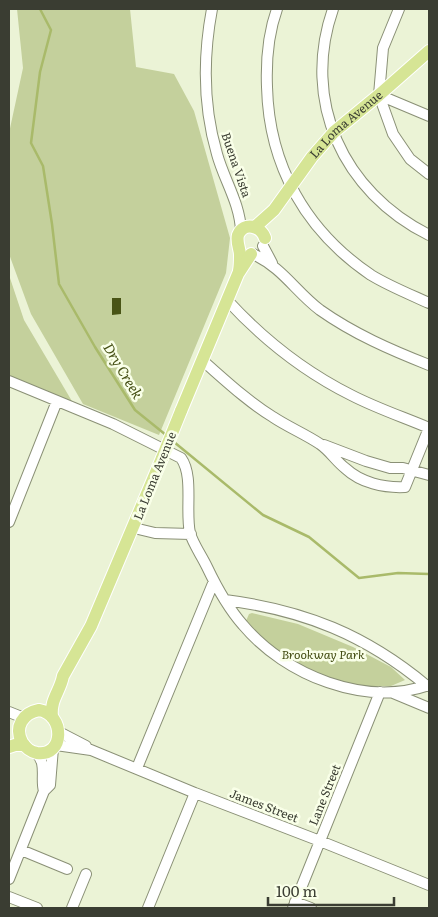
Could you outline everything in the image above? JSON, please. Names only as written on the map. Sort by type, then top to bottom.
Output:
[{"type":"main road","name":"La Loma Avenue","points":[[52,717],[53,700],[91,626],[134,528],[238,274],[240,257],[254,248],[274,210],[312,157],[334,132],[428,53]]},
{"type":"main road","name":"La Loma Avenue","points":[[250,228],[274,210]]},
{"type":"main road","points":[[250,228],[261,231],[254,248],[238,238],[250,228]]},
{"type":"main road","name":"La Loma Avenue","points":[[21,725],[42,703],[57,681],[64,676]]},
{"type":"main road","points":[[9,747],[19,745],[30,749],[47,752],[56,742],[57,725],[52,717],[44,711],[21,725],[30,749]]},
{"type":"street","name":"Buena Vista","points":[[212,9],[206,54],[207,106],[216,153],[239,209],[250,228]]},
{"type":"street","points":[[276,9],[268,46],[267,102],[270,129],[275,148],[291,188],[300,204],[332,242],[350,258],[372,275],[398,290],[429,303]]},
{"type":"street","points":[[333,9],[324,42],[322,77],[324,97],[334,132],[346,160],[367,189],[390,212],[429,235]]},
{"type":"street","points":[[399,9],[383,48],[379,96],[393,134],[410,159],[429,174]]},
{"type":"street","points":[[379,96],[429,116]]},
{"type":"street","points":[[254,248],[319,309],[376,344],[429,365]]},
{"type":"street","points":[[227,300],[277,347],[315,375],[352,396],[429,428],[405,487],[382,486],[356,477],[319,443]]},
{"type":"street","points":[[202,360],[250,402],[285,425],[319,443],[390,468],[403,468],[429,475]]},
{"type":"street","points":[[9,381],[113,424],[181,458],[186,468],[190,534],[214,581],[244,626],[258,641],[287,663],[321,680],[363,690],[385,692],[409,691],[428,686]]},
{"type":"street","points":[[9,522],[57,400]]},
{"type":"street","points":[[134,528],[155,534],[190,534]]},
{"type":"street","points":[[136,768],[214,581]]},
{"type":"street","points":[[225,600],[257,604],[296,613],[341,630],[384,654],[428,686]]},
{"type":"street","points":[[385,692],[429,708]]},
{"type":"street","name":"Lane Street","points":[[294,905],[320,840],[385,692]]},
{"type":"street","points":[[9,712],[21,725]]},
{"type":"street","points":[[9,719],[21,725]]},
{"type":"street","points":[[9,879],[44,791],[50,784],[56,742]]},
{"type":"street","name":"James Street","points":[[56,742],[91,750],[194,793],[320,840],[429,885]]},
{"type":"street","points":[[30,749],[39,756],[43,765],[44,777],[42,784],[44,791]]},
{"type":"street","points":[[148,908],[194,793]]},
{"type":"street","points":[[21,850],[67,869]]},
{"type":"street","points":[[72,908],[86,874]]},
{"type":"street","points":[[9,897],[37,908]]},
{"type":"street","points":[[294,905],[311,908]]},
{"type":"green space","points":[[17,9],[130,9],[136,67],[174,74],[194,111],[230,238],[226,273],[159,435],[83,404],[31,314],[9,254],[9,133],[23,68]]},
{"type":"green space","points":[[9,275],[24,320],[76,408],[9,381]]},
{"type":"green space","name":"Brookway Park","points":[[252,613],[298,624],[353,647],[391,667],[405,680],[391,686],[359,686],[338,681],[298,665],[259,639],[246,621],[249,614]]},
{"type":"building","points":[[112,298],[121,298],[121,314],[112,315]]},
{"type":"waterway","name":"Dry Creek","points":[[40,9],[51,30],[40,72],[31,143],[43,166],[59,284],[95,347],[135,410],[166,435]]},
{"type":"waterway","name":"Dry Creek","points":[[174,442],[263,515],[309,537],[359,578],[398,573],[429,574]]}]
